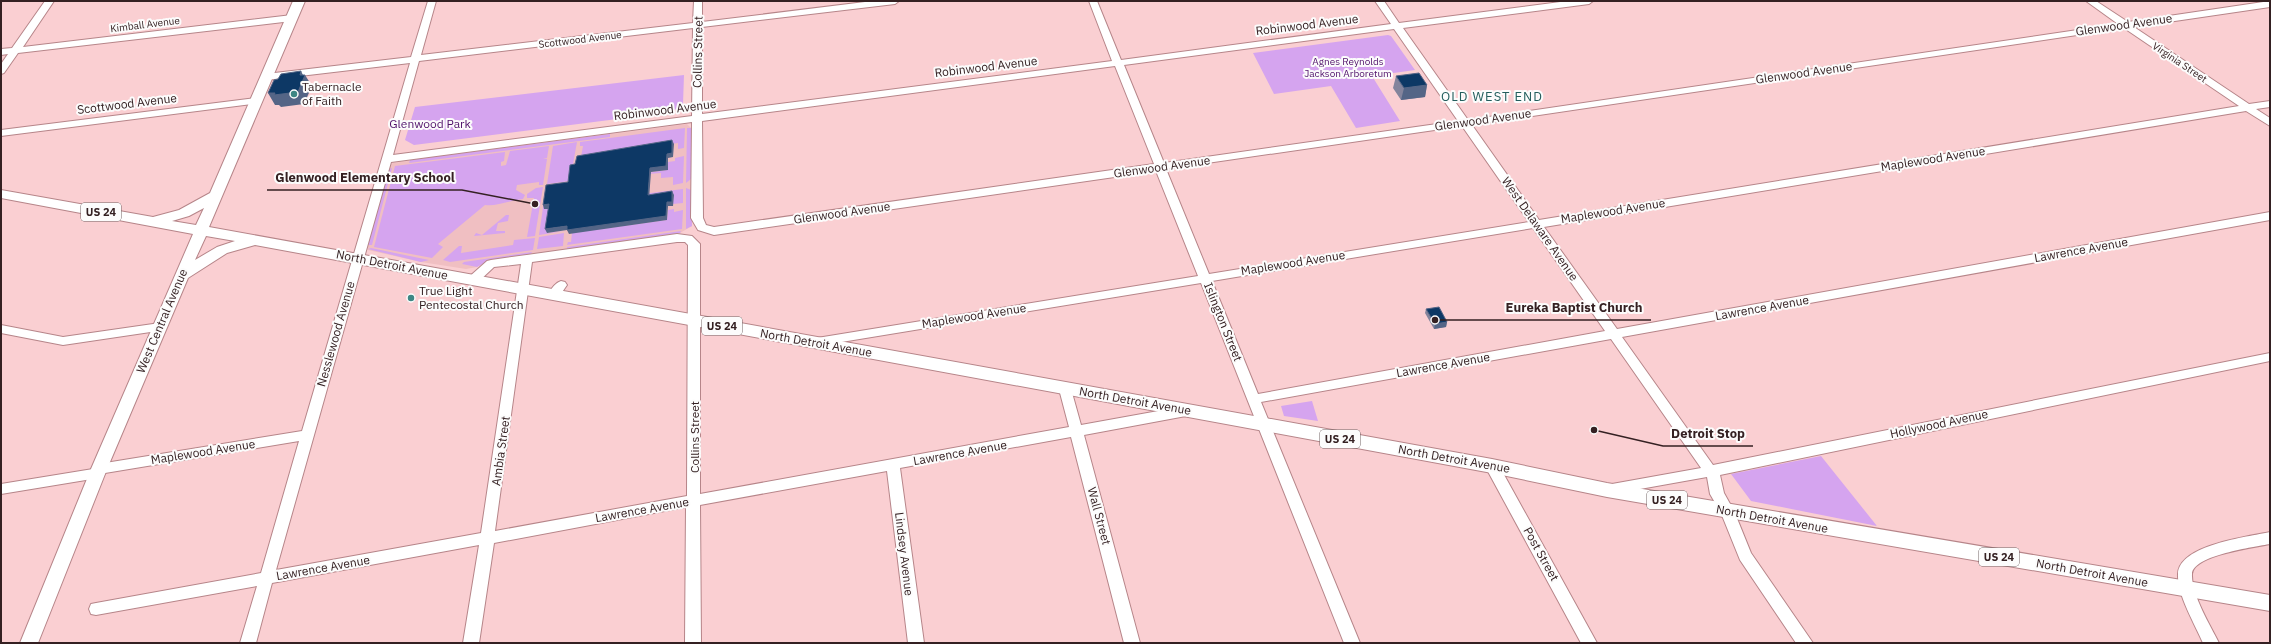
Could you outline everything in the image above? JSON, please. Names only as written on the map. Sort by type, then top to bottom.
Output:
[{"type":"main road","name":"West Central Avenue","points":[[29,643],[181,276],[299,1]]},
{"type":"main road","name":"North Detroit Avenue","points":[[1,194],[523,289],[557,290],[695,321],[1265,426],[1492,466],[1607,490],[2270,603]]},
{"type":"main road","points":[[153,222],[184,214],[215,196]]},
{"type":"main road","points":[[181,276],[222,250],[257,240]]},
{"type":"street","points":[[1,71],[50,1]]},
{"type":"street","name":"Nesslewood Avenue","points":[[248,643],[432,1]]},
{"type":"street","name":"Collins Street","points":[[698,1],[698,221],[705,229],[720,231]]},
{"type":"street","name":"Scottwood Avenue","points":[[266,77],[895,1]]},
{"type":"street","name":"Islington Street","points":[[1093,1],[1352,643]]},
{"type":"street","name":"West Delaware Avenue","points":[[1379,1],[1715,478],[1717,494],[1728,511],[1744,556],[1805,643]]},
{"type":"street","name":"Robinwood Avenue","points":[[386,159],[1589,1]]},
{"type":"street","name":"Virginia Street","points":[[2090,1],[2270,123]]},
{"type":"street","name":"Glenwood Avenue","points":[[720,231],[1465,123],[2125,24],[2270,4]]},
{"type":"street","name":"Kimball Avenue","points":[[1,52],[292,18]]},
{"type":"street","name":"Scottwood Avenue","points":[[1,133],[256,101]]},
{"type":"street","name":"Maplewood Avenue","points":[[815,343],[1536,223],[2270,104]]},
{"type":"street","name":"Lawrence Avenue","points":[[1254,399],[2270,216]]},
{"type":"street","name":"Collins Street","points":[[527,259],[568,258],[684,237],[692,241],[695,248],[695,500],[693,643]]},
{"type":"street","points":[[473,280],[491,264],[527,259]]},
{"type":"street","name":"Ambia Street","points":[[471,643],[527,259]]},
{"type":"street","points":[[1,328],[63,341],[160,327]]},
{"type":"street","name":"Hollywood Avenue","points":[[1607,490],[1710,471],[2270,357]]},
{"type":"street","name":"Wall Street","points":[[1065,389],[1132,643]]},
{"type":"street","name":"Lawrence Avenue","points":[[96,609],[1187,411]]},
{"type":"street","name":"Maplewood Avenue","points":[[1,489],[307,435]]},
{"type":"street","name":"Lindsey Avenue","points":[[893,465],[916,643]]},
{"type":"street","name":"Post Street","points":[[1492,466],[1589,643]]},
{"type":"street","points":[[2211,643],[2188,590],[2185,573],[2189,563],[2201,554],[2270,538]]},
{"type":"shaded area","points":[[687,124],[691,128],[692,226],[680,233],[488,261],[477,267],[466,269],[421,262],[368,250],[367,245],[390,165],[393,163]]},
{"type":"green space","name":"Agnes Reynolds Jackson Arboretum","points":[[1388,35],[1391,36],[1415,70],[1372,76],[1400,121],[1356,128],[1331,86],[1274,94],[1253,53]]},
{"type":"green space","name":"Glenwood Park","points":[[684,75],[683,104],[672,112],[414,145],[405,140],[415,107]]},
{"type":"green space","points":[[685,128],[684,148],[678,149],[678,143],[581,157],[583,146],[580,146],[580,142]]},
{"type":"green space","points":[[687,128],[691,128],[691,179],[686,183]]},
{"type":"green space","points":[[610,134],[610,137],[409,163],[410,160]]},
{"type":"green space","points":[[577,142],[570,181],[547,184],[553,146]]},
{"type":"green space","points":[[549,146],[547,158],[543,159],[547,159],[543,185],[539,185],[539,182],[517,185],[516,190],[525,195],[523,199],[494,205],[485,205],[438,244],[443,247],[432,258],[374,247],[395,166],[505,152],[504,161],[501,162],[501,166],[506,165],[510,151]]},
{"type":"green space","points":[[684,156],[683,183],[673,185],[673,177],[661,178],[661,173],[634,175],[667,170],[668,162],[675,161],[675,158]]},
{"type":"green space","points":[[392,168],[372,245],[367,245],[389,169]]},
{"type":"green space","points":[[543,187],[535,236],[527,237],[534,198],[527,198],[527,194],[536,188]]},
{"type":"green space","points":[[546,187],[551,209],[547,233],[565,231],[539,235]]},
{"type":"green space","points":[[686,188],[691,190],[692,226],[686,229]]},
{"type":"green space","points":[[683,189],[683,203],[673,204],[634,195]]},
{"type":"green space","points":[[674,209],[674,212],[683,210],[682,229],[567,245],[568,242],[571,242],[572,233],[667,220],[668,210]]},
{"type":"green space","points":[[506,215],[509,215],[508,221],[498,223],[496,231],[505,231],[505,233],[474,236],[476,233],[482,235]]},
{"type":"green space","points":[[681,231],[680,233],[567,249],[567,247]]},
{"type":"green space","points":[[564,233],[563,246],[537,249],[539,237]]},
{"type":"green space","points":[[535,238],[533,250],[450,262],[443,260],[459,246],[462,246],[461,253],[513,245],[514,240]]},
{"type":"green space","points":[[371,248],[429,260],[421,262],[368,249]]},
{"type":"green space","points":[[532,252],[530,255],[488,261],[477,267],[462,264],[464,262]]},
{"type":"green space","points":[[1312,401],[1318,421],[1284,416],[1281,406]]},
{"type":"green space","points":[[1821,456],[1877,526],[1751,501],[1731,474]]},
{"type":"building","points":[[301,71],[300,75],[305,75],[298,92],[274,95],[275,93],[268,93],[274,80],[278,79],[281,74]]},
{"type":"building","points":[[1419,73],[1427,85],[1404,88],[1396,76]]},
{"type":"building","points":[[672,140],[672,153],[667,154],[666,166],[650,168],[648,195],[672,191],[672,202],[667,202],[666,216],[567,230],[567,226],[545,229],[549,204],[543,205],[546,185],[568,182],[570,165],[575,164],[577,156]]},
{"type":"building","points":[[1439,307],[1447,322],[1435,324],[1426,309]]},
{"type":"place","name":"Tabernacle of Faith","points":[[294,94]]},
{"type":"place","name":"Glenwood Elementary School","points":[[535,204]]},
{"type":"place","name":"True Light Pentecostal Church","points":[[411,298]]},
{"type":"place","name":"Eureka Baptist Church","points":[[1435,320]]},
{"type":"place","name":"Detroit Stop","points":[[1594,430]]},
{"type":"district","name":"OLD WEST END","points":[[1492,96]]}]
